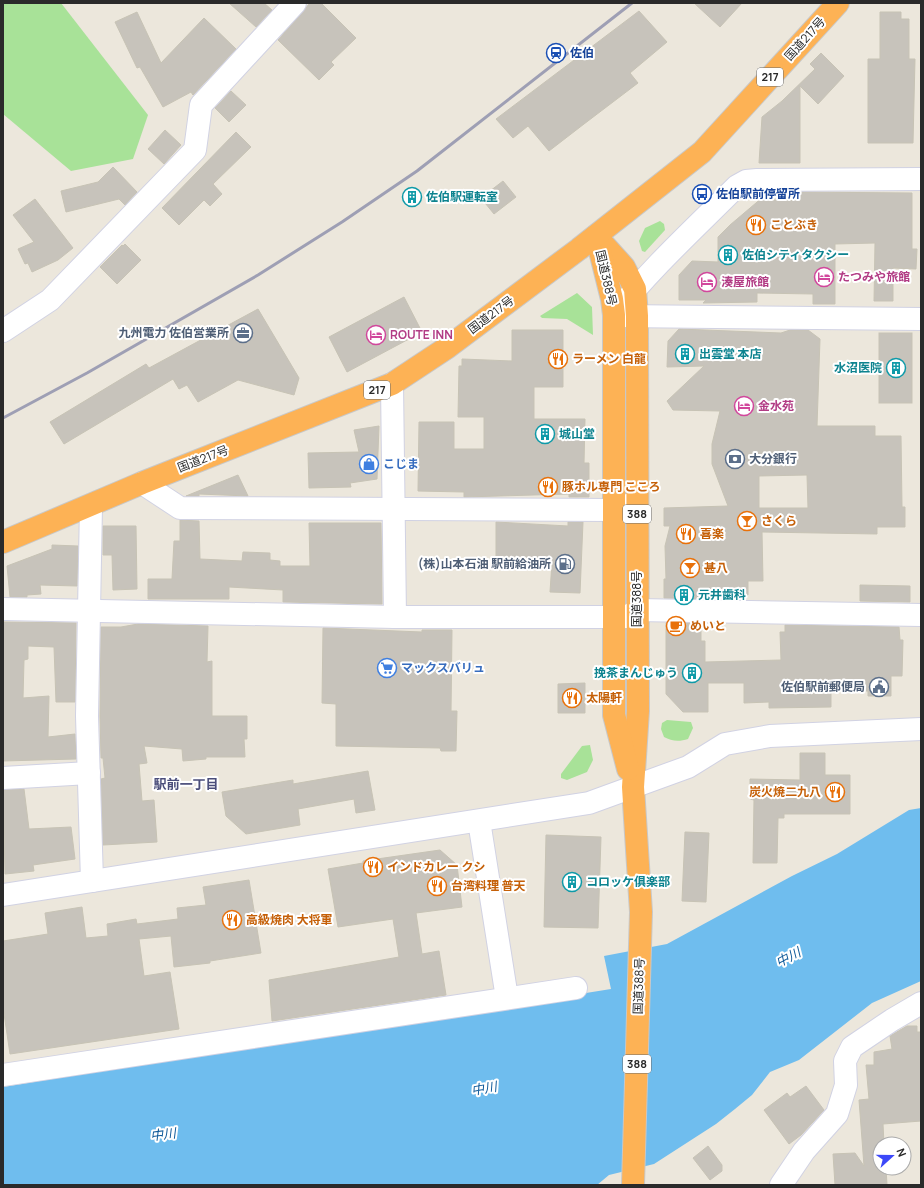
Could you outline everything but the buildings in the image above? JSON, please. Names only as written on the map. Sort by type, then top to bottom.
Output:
[{"type":"highway","name":"国道217号","points":[[3,542],[91,506],[142,483],[392,384],[448,347],[596,236],[702,152],[838,3]]},
{"type":"highway","name":"国道388号","points":[[596,236],[624,266],[635,289],[637,316],[638,711],[633,787],[641,912],[633,1185]]},
{"type":"highway","name":"国道388号","points":[[596,236],[612,299],[614,316],[614,715],[633,787]]},
{"type":"street","points":[[3,331],[50,300],[195,150],[201,104],[295,3]]},
{"type":"street","points":[[614,316],[635,289],[737,186],[746,181],[921,179]]},
{"type":"street","points":[[614,316],[921,319]]},
{"type":"street","points":[[392,384],[395,617]]},
{"type":"street","points":[[142,483],[180,508],[614,510],[637,502]]},
{"type":"street","points":[[91,506],[87,716],[92,881]]},
{"type":"street","points":[[3,609],[395,617],[627,617],[637,610],[921,615]]},
{"type":"street","points":[[3,895],[590,803],[688,767],[725,744],[770,736],[921,730]]},
{"type":"street","points":[[3,778],[89,773]]},
{"type":"street","points":[[479,821],[507,998]]},
{"type":"street","points":[[3,1076],[576,988]]},
{"type":"street","points":[[781,1185],[804,1150],[837,1114],[846,1085],[845,1061],[852,1047],[892,1020],[921,1004]]},
{"type":"green space","points":[[3,3],[61,3],[148,115],[133,159],[71,171],[3,114]]},
{"type":"green space","points":[[660,221],[664,224],[665,230],[645,252],[642,251],[639,241],[645,228]]},
{"type":"green space","points":[[577,293],[592,307],[593,335],[567,319],[542,318],[540,316]]},
{"type":"green space","points":[[627,540],[629,543],[628,609],[625,609],[625,542]]},
{"type":"green space","points":[[667,720],[691,722],[693,728],[688,739],[675,741],[664,737],[661,729],[662,723]]},
{"type":"green space","points":[[590,745],[593,760],[587,772],[567,780],[561,778],[561,774],[582,746]]},
{"type":"water","name":"中川","points":[[921,808],[921,981],[872,1003],[799,1060],[770,1072],[752,1095],[735,1109],[716,1124],[654,1164],[609,1175],[597,1185],[3,1185],[3,1087],[611,989],[604,956],[667,944],[792,876],[837,854],[909,810]]},
{"type":"railway","points":[[3,418],[87,373],[258,275],[342,222],[417,171],[632,3]]},
{"type":"place","name":"佐伯","points":[[556,53]]},
{"type":"place","name":"佐伯駅前停留所","points":[[702,194]]},
{"type":"place","name":"佐伯駅運転室","points":[[412,197]]},
{"type":"place","name":"ことぶき","points":[[756,225]]},
{"type":"place","name":"佐伯シティタクシー","points":[[728,255]]},
{"type":"place","name":"たつみや旅館","points":[[824,277]]},
{"type":"place","name":"湊屋旅館","points":[[707,282]]},
{"type":"place","name":"九州電力 佐伯営業所","points":[[243,333]]},
{"type":"place","name":"ROUTE INN","points":[[376,335]]},
{"type":"place","name":"出雲堂 本店","points":[[685,354]]},
{"type":"place","name":"ラーメン 白龍","points":[[558,359]]},
{"type":"place","name":"水沼医院","points":[[896,368]]},
{"type":"place","name":"金水苑","points":[[744,406]]},
{"type":"place","name":"城山堂","points":[[545,434]]},
{"type":"place","name":"大分銀行","points":[[735,459]]},
{"type":"place","name":"こじま","points":[[369,464]]},
{"type":"place","name":"豚ホル専門 こころ","points":[[548,487]]},
{"type":"place","name":"さくら","points":[[747,521]]},
{"type":"place","name":"喜楽","points":[[686,534]]},
{"type":"place","name":"(株)山本石油 駅前給油所","points":[[565,564]]},
{"type":"place","name":"甚八","points":[[690,568]]},
{"type":"place","name":"元井歯科","points":[[684,595]]},
{"type":"place","name":"めいと","points":[[676,626]]},
{"type":"place","name":"マックスバリュ","points":[[387,668]]},
{"type":"place","name":"挽茶まんじゅう","points":[[692,673]]},
{"type":"place","name":"佐伯駅前郵便局","points":[[879,687]]},
{"type":"place","name":"太陽軒","points":[[572,698]]},
{"type":"place","name":"炭火焼二九八","points":[[835,792]]},
{"type":"place","name":"インドカレー クシ","points":[[373,867]]},
{"type":"place","name":"コロッケ俱楽部","points":[[572,882]]},
{"type":"place","name":"台湾料理 普天","points":[[437,886]]},
{"type":"place","name":"高級焼肉 大将軍","points":[[232,920]]},
{"type":"district","name":"駅前一丁目","points":[[186,784]]}]
